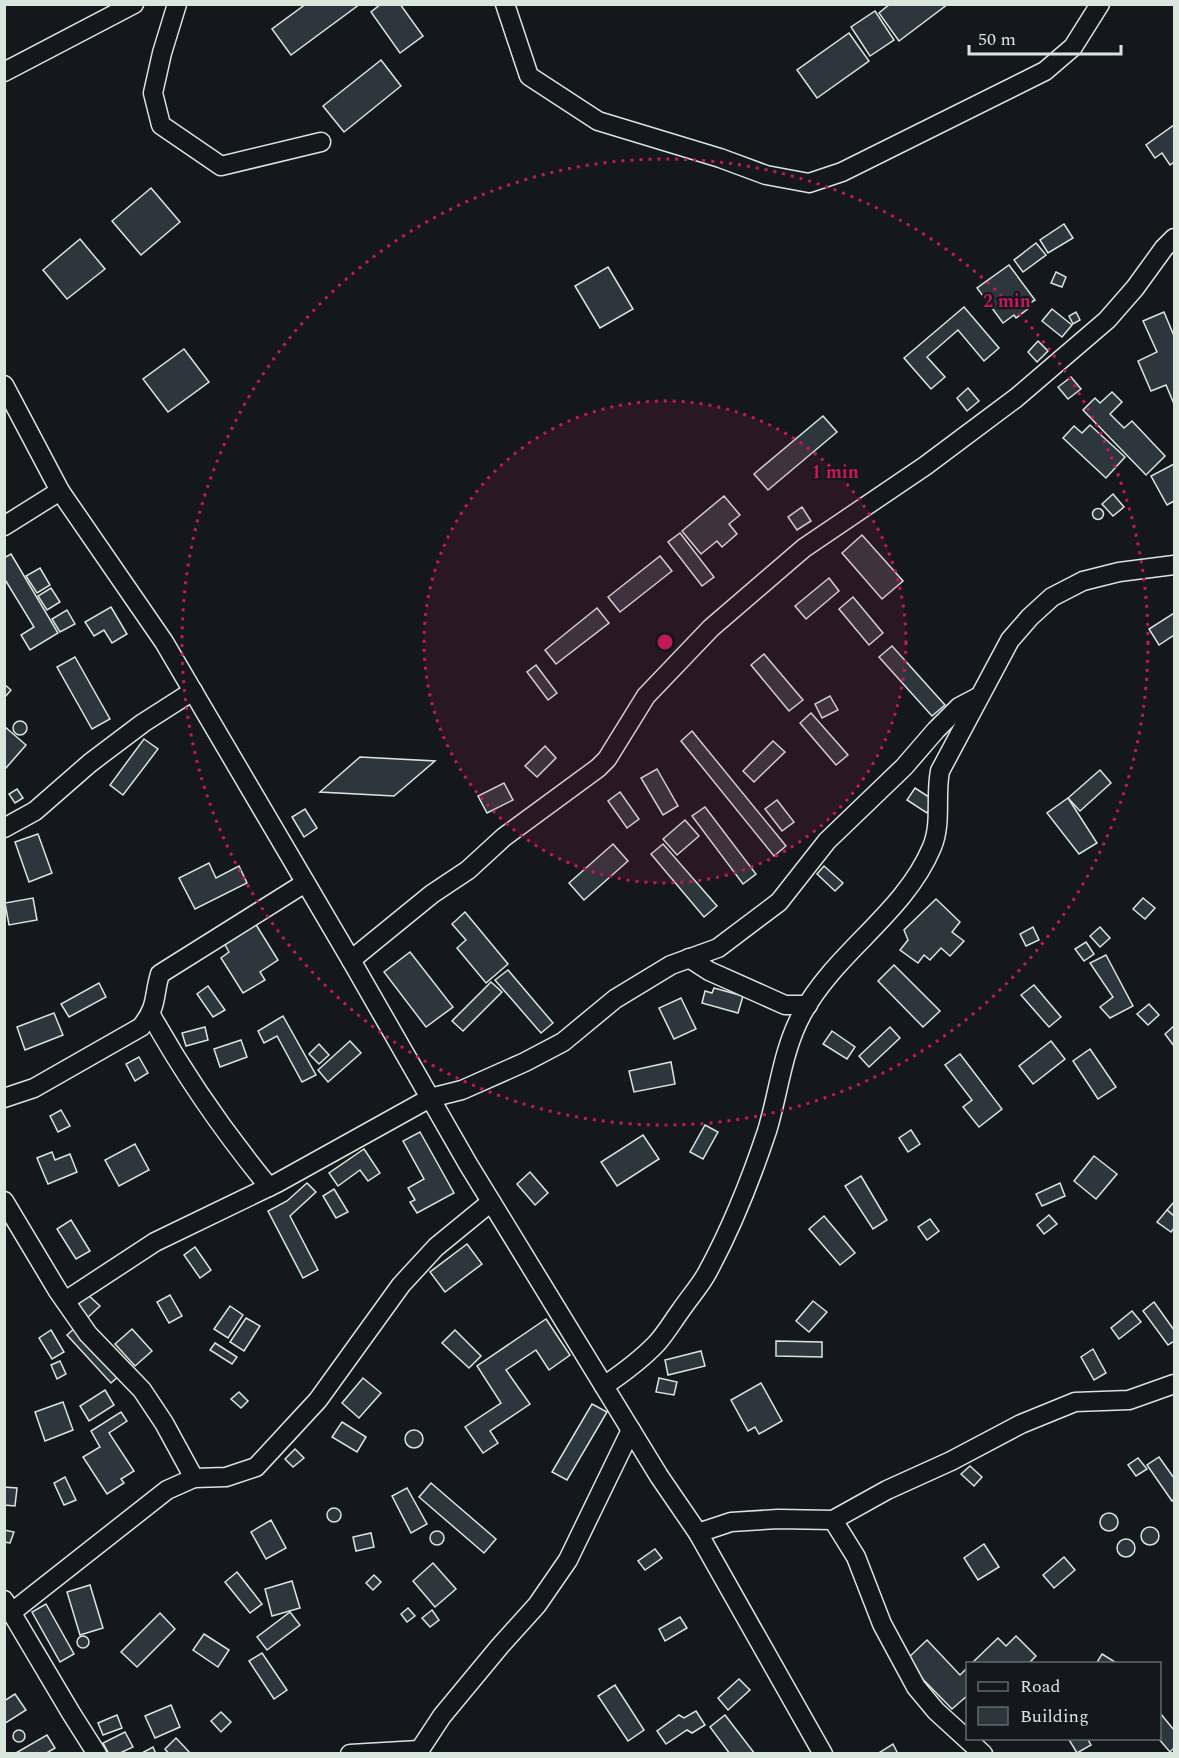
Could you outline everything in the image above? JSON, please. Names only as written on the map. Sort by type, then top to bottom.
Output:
[{"type":"street","points":[[4,72],[134,4]]},
{"type":"street","points":[[177,4],[153,93],[161,125],[221,166],[321,142]]},
{"type":"street","points":[[505,4],[529,76],[598,121],[720,158],[766,175],[809,183],[842,172],[1045,71],[1073,47],[1100,4]]},
{"type":"street","points":[[351,960],[432,894],[468,870],[504,837],[598,768],[607,759],[646,696],[711,628],[804,548],[925,466],[1016,398],[1107,321],[1174,238]]},
{"type":"street","points":[[4,385],[60,491],[164,642],[194,691],[491,1202],[698,1533],[823,1754]]},
{"type":"street","points":[[4,526],[60,491]]},
{"type":"street","points":[[604,1386],[633,1366],[659,1342],[706,1274],[743,1196],[767,1130],[788,1045],[808,1005],[829,973],[886,916],[920,869],[933,845],[938,820],[936,795],[940,771],[1010,640],[1052,597],[1083,581],[1119,572],[1174,565]]},
{"type":"street","points":[[4,828],[35,811],[90,763],[143,723],[194,691]]},
{"type":"street","points":[[65,1300],[155,1242],[269,1186],[430,1098],[462,1090],[563,1042],[615,999],[670,965],[718,948],[779,902],[827,841],[904,767],[959,707],[978,697]]},
{"type":"street","points":[[4,1098],[34,1088],[141,1027],[151,1015],[157,997],[160,974],[305,883]]},
{"type":"street","points":[[689,958],[709,971],[785,1005],[808,1005]]},
{"type":"street","points":[[151,1015],[174,1058],[203,1101],[236,1147],[269,1186]]},
{"type":"street","points":[[4,1202],[88,1334],[142,1390],[194,1478]]},
{"type":"street","points":[[97,1754],[70,1713],[8,1606],[167,1490],[194,1478],[226,1477],[256,1467],[318,1400],[401,1285],[436,1247],[491,1202]]},
{"type":"street","points":[[698,1533],[731,1522],[833,1520],[886,1490],[951,1461],[1021,1424],[1075,1402],[1129,1400],[1174,1384]]},
{"type":"street","points":[[350,1754],[418,1752],[442,1716],[537,1605],[568,1560],[632,1430]]},
{"type":"street","points":[[833,1520],[856,1557],[882,1624],[916,1687],[936,1712],[966,1739]]},
{"type":"street","points":[[967,1740],[983,1754]]},
{"type":"building","points":[[306,4],[360,4],[291,55],[272,29]]},
{"type":"building","points":[[381,4],[400,4],[423,36],[400,53],[371,12]]},
{"type":"building","points":[[890,4],[948,4],[899,41],[879,13]]},
{"type":"building","points":[[875,11],[894,40],[870,56],[851,27]]},
{"type":"building","points":[[849,33],[869,61],[817,98],[797,70]]},
{"type":"building","points":[[381,60],[401,86],[344,132],[323,106]]},
{"type":"building","points":[[1174,125],[1174,162],[1170,165],[1162,153],[1155,158],[1146,145]]},
{"type":"building","points":[[151,188],[180,222],[141,255],[112,221]]},
{"type":"building","points":[[1064,224],[1073,238],[1048,253],[1040,240]]},
{"type":"building","points":[[80,239],[105,269],[67,299],[43,270]]},
{"type":"building","points":[[1036,243],[1046,255],[1023,272],[1014,260]]},
{"type":"building","points":[[1009,265],[1035,300],[1027,305],[1029,308],[1016,318],[1014,315],[1003,323],[977,288]]},
{"type":"building","points":[[608,267],[633,309],[600,328],[575,286]]},
{"type":"building","points":[[1056,272],[1066,277],[1062,287],[1051,283]]},
{"type":"building","points":[[964,307],[999,348],[984,361],[958,330],[927,357],[945,377],[931,389],[904,358]]},
{"type":"building","points":[[1052,309],[1072,325],[1062,337],[1042,321]]},
{"type":"building","points":[[1076,312],[1080,320],[1073,324],[1069,316]]},
{"type":"building","points":[[1164,312],[1174,336],[1174,404],[1166,385],[1151,391],[1138,361],[1157,352],[1143,321]]},
{"type":"building","points":[[1038,341],[1048,351],[1037,362],[1028,352]]},
{"type":"building","points":[[184,349],[209,382],[168,412],[143,379]]},
{"type":"building","points":[[1071,377],[1081,389],[1068,399],[1058,387]]},
{"type":"building","points":[[968,388],[979,401],[967,411],[957,398]]},
{"type":"building","points":[[1112,392],[1122,402],[1110,414],[1124,428],[1132,421],[1165,456],[1146,475],[1083,410],[1095,398],[1100,403]]},
{"type":"building","points":[[823,416],[837,432],[768,490],[754,474]]},
{"type":"building","points":[[1090,425],[1125,457],[1106,478],[1063,438],[1074,426],[1082,433]]},
{"type":"building","points":[[1174,464],[1174,501],[1167,505],[1151,476]]},
{"type":"building","points":[[1113,494],[1124,507],[1113,516],[1102,504]]},
{"type":"building","points":[[724,496],[740,515],[729,524],[737,534],[722,547],[717,541],[701,554],[682,531]]},
{"type":"building","points":[[802,507],[811,521],[797,530],[788,517]]},
{"type":"building","points":[[1098,508],[1104,514],[1098,520],[1092,514]]},
{"type":"building","points":[[680,533],[714,577],[702,586],[668,542]]},
{"type":"building","points":[[862,535],[903,581],[882,599],[842,553]]},
{"type":"building","points":[[11,554],[58,633],[30,650],[21,635],[34,627],[4,578],[4,558]]},
{"type":"building","points":[[660,556],[672,571],[620,612],[608,597]]},
{"type":"building","points":[[40,568],[50,585],[37,593],[26,576]]},
{"type":"building","points":[[829,578],[839,591],[806,619],[795,606]]},
{"type":"building","points":[[51,588],[60,602],[47,610],[38,596]]},
{"type":"building","points":[[853,597],[883,633],[869,645],[839,609]]},
{"type":"building","points":[[111,607],[127,634],[112,643],[104,630],[94,636],[85,622]]},
{"type":"building","points":[[597,608],[609,623],[556,664],[545,650]]},
{"type":"building","points":[[67,610],[75,624],[60,632],[52,619]]},
{"type":"building","points":[[1174,613],[1174,635],[1159,645],[1149,629]]},
{"type":"building","points":[[892,646],[945,705],[932,716],[879,657]]},
{"type":"building","points":[[764,654],[803,700],[789,711],[751,665]]},
{"type":"building","points":[[75,657],[110,719],[92,729],[57,667]]},
{"type":"building","points":[[536,665],[557,693],[548,700],[527,672]]},
{"type":"building","points":[[4,684],[11,690],[4,698]]},
{"type":"building","points":[[830,696],[838,710],[822,718],[815,704]]},
{"type":"building","points":[[811,713],[848,755],[836,765],[800,723]]},
{"type":"building","points":[[20,721],[25,723],[27,728],[25,733],[20,735],[15,733],[13,728],[15,723]]},
{"type":"building","points":[[4,726],[26,745],[6,768],[4,766]]},
{"type":"building","points":[[692,731],[786,846],[774,856],[681,741]]},
{"type":"building","points":[[144,739],[158,749],[123,795],[110,785]]},
{"type":"building","points":[[773,741],[785,752],[754,782],[743,771]]},
{"type":"building","points":[[545,746],[556,758],[537,777],[525,766]]},
{"type":"building","points":[[360,757],[435,761],[394,796],[320,792]]},
{"type":"building","points":[[657,769],[678,806],[663,815],[641,778]]},
{"type":"building","points":[[1100,770],[1111,783],[1080,811],[1068,798]]},
{"type":"building","points":[[504,783],[513,800],[487,813],[478,796]]},
{"type":"building","points":[[915,788],[935,801],[927,813],[907,800]]},
{"type":"building","points":[[17,789],[23,798],[15,803],[9,794]]},
{"type":"building","points":[[620,792],[639,819],[627,828],[608,801]]},
{"type":"building","points":[[1068,798],[1097,843],[1079,854],[1047,813]]},
{"type":"building","points":[[777,800],[794,822],[782,831],[765,809]]},
{"type":"building","points":[[705,807],[756,874],[743,884],[692,816]]},
{"type":"building","points":[[305,809],[317,828],[304,837],[292,817]]},
{"type":"building","points":[[685,820],[699,836],[677,855],[663,839]]},
{"type":"building","points":[[38,834],[52,873],[29,882],[15,842]]},
{"type":"building","points":[[613,844],[628,861],[584,900],[569,883]]},
{"type":"building","points":[[663,844],[717,906],[704,917],[651,854]]},
{"type":"building","points":[[209,863],[216,878],[239,866],[247,883],[195,909],[179,878]]},
{"type":"building","points":[[824,866],[843,883],[835,891],[817,874]]},
{"type":"building","points":[[33,898],[37,920],[9,925],[5,903]]},
{"type":"building","points":[[1143,898],[1155,908],[1145,919],[1133,909]]},
{"type":"building","points":[[936,899],[960,922],[952,932],[964,941],[950,956],[941,948],[930,960],[924,955],[918,963],[900,950],[908,940],[904,930]]},
{"type":"building","points":[[465,912],[508,964],[486,983],[457,948],[466,940],[452,924]]},
{"type":"building","points":[[255,923],[278,960],[260,972],[265,980],[243,993],[221,958],[229,952],[224,943]]},
{"type":"building","points":[[1033,927],[1039,940],[1026,946],[1020,934]]},
{"type":"building","points":[[1100,927],[1110,938],[1100,947],[1090,936]]},
{"type":"building","points":[[1086,942],[1094,954],[1084,961],[1075,949]]},
{"type":"building","points":[[410,952],[453,1007],[426,1027],[384,972]]},
{"type":"building","points":[[1106,955],[1133,1006],[1110,1018],[1100,1007],[1113,997],[1090,963]]},
{"type":"building","points":[[894,965],[940,1011],[923,1027],[878,981]]},
{"type":"building","points":[[508,970],[553,1023],[541,1033],[495,980]]},
{"type":"building","points":[[491,982],[502,992],[463,1031],[452,1021]]},
{"type":"building","points":[[99,983],[106,997],[69,1017],[61,1004]]},
{"type":"building","points":[[1034,985],[1061,1017],[1049,1027],[1021,995]]},
{"type":"building","points":[[208,986],[225,1010],[213,1017],[197,994]]},
{"type":"building","points":[[714,988],[743,996],[738,1013],[702,1003],[705,991],[712,993]]},
{"type":"building","points":[[681,998],[696,1029],[674,1039],[659,1008]]},
{"type":"building","points":[[1149,1004],[1159,1015],[1148,1025],[1137,1014]]},
{"type":"building","points":[[54,1013],[63,1035],[25,1050],[17,1027]]},
{"type":"building","points":[[283,1016],[316,1075],[302,1082],[277,1036],[264,1043],[258,1031]]},
{"type":"building","points":[[1174,1026],[1174,1046],[1165,1034]]},
{"type":"building","points":[[205,1027],[208,1040],[186,1046],[182,1033]]},
{"type":"building","points":[[890,1027],[900,1038],[869,1067],[859,1056]]},
{"type":"building","points":[[832,1031],[855,1047],[847,1059],[823,1044]]},
{"type":"building","points":[[241,1040],[247,1057],[220,1067],[214,1049]]},
{"type":"building","points":[[350,1041],[361,1053],[328,1082],[318,1070]]},
{"type":"building","points":[[1051,1041],[1065,1059],[1033,1084],[1019,1066]]},
{"type":"building","points":[[319,1044],[329,1055],[319,1064],[309,1054]]},
{"type":"building","points":[[1090,1049],[1116,1087],[1098,1099],[1073,1061]]},
{"type":"building","points":[[960,1054],[1002,1109],[979,1127],[963,1107],[972,1100],[945,1065]]},
{"type":"building","points":[[139,1057],[148,1073],[135,1081],[126,1064]]},
{"type":"building","points":[[671,1062],[675,1084],[634,1092],[629,1071]]},
{"type":"building","points":[[61,1110],[70,1126],[58,1132],[50,1116]]},
{"type":"building","points":[[705,1125],[718,1132],[703,1159],[690,1152]]},
{"type":"building","points":[[911,1130],[920,1144],[908,1152],[899,1138]]},
{"type":"building","points":[[420,1132],[454,1193],[417,1213],[410,1202],[415,1200],[408,1188],[424,1179],[403,1141]]},
{"type":"building","points":[[643,1135],[659,1159],[617,1186],[601,1162]]},
{"type":"building","points":[[135,1144],[149,1170],[119,1186],[105,1160]]},
{"type":"building","points":[[364,1149],[380,1173],[368,1181],[360,1170],[338,1186],[329,1173]]},
{"type":"building","points":[[52,1152],[55,1160],[70,1154],[77,1172],[48,1184],[37,1158]]},
{"type":"building","points":[[1094,1156],[1117,1174],[1096,1199],[1074,1181]]},
{"type":"building","points":[[530,1172],[548,1193],[535,1205],[517,1184]]},
{"type":"building","points":[[861,1176],[887,1220],[873,1229],[845,1186]]},
{"type":"building","points":[[307,1183],[316,1192],[290,1216],[318,1270],[303,1278],[268,1211],[287,1201]]},
{"type":"building","points":[[1060,1183],[1065,1196],[1042,1206],[1036,1194]]},
{"type":"building","points":[[334,1189],[348,1212],[336,1218],[323,1196]]},
{"type":"building","points":[[1174,1202],[1174,1216],[1167,1210]]},
{"type":"building","points":[[1167,1210],[1174,1216],[1174,1228],[1171,1232],[1157,1222]]},
{"type":"building","points":[[1049,1215],[1057,1224],[1044,1234],[1037,1225]]},
{"type":"building","points":[[824,1216],[855,1253],[840,1265],[809,1229]]},
{"type":"building","points":[[930,1219],[939,1231],[927,1240],[918,1227]]},
{"type":"building","points":[[71,1220],[90,1251],[76,1259],[57,1229]]},
{"type":"building","points":[[467,1244],[482,1264],[445,1292],[430,1272]]},
{"type":"building","points":[[195,1247],[211,1270],[200,1278],[184,1255]]},
{"type":"building","points":[[87,1294],[100,1306],[86,1319],[74,1308]]},
{"type":"building","points":[[170,1295],[182,1316],[169,1323],[157,1302]]},
{"type":"building","points":[[813,1301],[827,1312],[809,1332],[796,1321]]},
{"type":"building","points":[[1154,1302],[1174,1330],[1174,1341],[1168,1345],[1143,1311]]},
{"type":"building","points":[[230,1306],[243,1315],[228,1338],[214,1329]]},
{"type":"building","points":[[1132,1311],[1141,1322],[1119,1339],[1111,1328]]},
{"type":"building","points":[[246,1318],[260,1326],[244,1351],[230,1342]]},
{"type":"building","points":[[546,1319],[570,1355],[549,1370],[536,1350],[506,1370],[530,1404],[490,1431],[498,1443],[483,1453],[465,1427],[501,1403],[477,1366]]},
{"type":"building","points":[[76,1327],[120,1375],[111,1383],[67,1335]]},
{"type":"building","points":[[132,1329],[152,1351],[135,1366],[115,1344]]},
{"type":"building","points":[[51,1330],[64,1352],[52,1359],[39,1338]]},
{"type":"building","points":[[455,1330],[481,1356],[469,1368],[442,1343]]},
{"type":"building","points":[[776,1341],[822,1342],[822,1357],[776,1356]]},
{"type":"building","points":[[215,1343],[237,1357],[232,1364],[210,1350]]},
{"type":"building","points":[[1093,1349],[1106,1373],[1094,1380],[1081,1357]]},
{"type":"building","points":[[701,1351],[705,1366],[668,1375],[665,1360]]},
{"type":"building","points":[[60,1361],[66,1374],[57,1379],[51,1365]]},
{"type":"building","points":[[363,1378],[381,1393],[359,1418],[342,1403]]},
{"type":"building","points":[[659,1378],[677,1382],[674,1395],[656,1392]]},
{"type":"building","points":[[761,1383],[782,1421],[759,1434],[755,1427],[748,1431],[731,1400]]},
{"type":"building","points":[[105,1390],[114,1405],[89,1421],[80,1406]]},
{"type":"building","points":[[239,1392],[248,1401],[241,1408],[231,1399]]},
{"type":"building","points":[[63,1402],[73,1430],[45,1441],[35,1412]]},
{"type":"building","points":[[592,1404],[607,1412],[567,1480],[552,1472]]},
{"type":"building","points":[[121,1412],[127,1421],[109,1433],[134,1471],[121,1479],[124,1483],[107,1494],[83,1457],[100,1447],[91,1431]]},
{"type":"building","points":[[342,1422],[366,1437],[357,1452],[332,1437]]},
{"type":"building","points":[[414,1430],[420,1433],[423,1439],[420,1445],[414,1448],[408,1445],[405,1439],[408,1433]]},
{"type":"building","points":[[295,1449],[304,1458],[293,1467],[285,1459]]},
{"type":"building","points":[[1159,1457],[1174,1478],[1174,1499],[1172,1501],[1147,1465]]},
{"type":"building","points":[[1138,1458],[1147,1469],[1136,1476],[1128,1465]]},
{"type":"building","points":[[970,1466],[982,1477],[974,1486],[961,1474]]},
{"type":"building","points":[[65,1477],[76,1500],[64,1505],[54,1483]]},
{"type":"building","points":[[431,1483],[496,1539],[484,1553],[419,1497]]},
{"type":"building","points":[[4,1487],[17,1488],[15,1506],[4,1505]]},
{"type":"building","points":[[407,1488],[427,1524],[411,1533],[392,1496]]},
{"type":"building","points":[[331,1508],[337,1508],[341,1515],[337,1522],[331,1522],[327,1518],[327,1512]]},
{"type":"building","points":[[1109,1513],[1115,1516],[1118,1522],[1115,1528],[1109,1531],[1103,1528],[1100,1522],[1103,1516]]},
{"type":"building","points":[[271,1520],[286,1548],[266,1559],[251,1532]]},
{"type":"building","points":[[1150,1527],[1156,1530],[1159,1536],[1156,1542],[1150,1545],[1144,1542],[1141,1536],[1144,1530]]},
{"type":"building","points":[[4,1530],[14,1532],[10,1543],[4,1542]]},
{"type":"building","points":[[434,1531],[440,1531],[444,1538],[440,1545],[434,1545],[430,1541],[430,1535]]},
{"type":"building","points":[[371,1533],[374,1547],[356,1551],[353,1537]]},
{"type":"building","points":[[1126,1539],[1132,1542],[1135,1548],[1132,1554],[1126,1557],[1120,1554],[1117,1548],[1120,1542]]},
{"type":"building","points":[[984,1544],[999,1567],[978,1580],[964,1558]]},
{"type":"building","points":[[655,1549],[662,1558],[645,1570],[638,1561]]},
{"type":"building","points":[[1064,1557],[1075,1570],[1054,1588],[1043,1575]]},
{"type":"building","points":[[433,1563],[456,1589],[435,1607],[413,1581]]},
{"type":"building","points":[[237,1572],[262,1604],[250,1613],[225,1582]]},
{"type":"building","points":[[374,1575],[381,1582],[373,1590],[366,1583]]},
{"type":"building","points":[[292,1581],[300,1608],[272,1616],[265,1589]]},
{"type":"building","points":[[90,1585],[103,1628],[80,1635],[67,1592]]},
{"type":"building","points":[[46,1604],[74,1654],[60,1662],[32,1612]]},
{"type":"building","points":[[408,1608],[415,1616],[407,1622],[401,1614]]},
{"type":"building","points":[[432,1610],[439,1620],[430,1627],[422,1618]]},
{"type":"building","points":[[290,1612],[300,1625],[267,1650],[257,1637]]},
{"type":"building","points":[[160,1613],[175,1629],[137,1667],[121,1652]]},
{"type":"building","points":[[680,1617],[687,1628],[665,1641],[659,1629]]},
{"type":"building","points":[[204,1634],[229,1650],[218,1667],[193,1650]]},
{"type":"building","points":[[85,1636],[89,1642],[85,1648],[81,1648],[77,1640]]},
{"type":"building","points":[[1016,1636],[1036,1656],[1030,1662],[973,1662],[998,1638],[1006,1646]]},
{"type":"building","points":[[927,1640],[960,1675],[966,1669],[966,1697],[952,1709],[905,1661]]},
{"type":"building","points":[[262,1653],[287,1690],[274,1699],[249,1661]]},
{"type":"building","points":[[1102,1654],[1115,1662],[1097,1662]]},
{"type":"building","points":[[739,1679],[750,1690],[728,1710],[718,1698]]},
{"type":"building","points":[[615,1685],[644,1730],[628,1741],[598,1696]]},
{"type":"building","points":[[15,1694],[26,1710],[4,1724],[4,1701]]},
{"type":"building","points":[[171,1705],[180,1727],[155,1738],[145,1716]]},
{"type":"building","points":[[696,1711],[705,1725],[692,1733],[687,1730],[666,1744],[657,1731],[679,1715],[684,1718]]},
{"type":"building","points":[[221,1712],[231,1722],[221,1732],[211,1721]]},
{"type":"building","points":[[1161,1714],[1174,1730],[1174,1748],[1170,1752],[1160,1740]]},
{"type":"building","points":[[117,1715],[122,1728],[103,1735],[98,1723]]},
{"type":"building","points":[[725,1715],[755,1754],[730,1754],[710,1727]]},
{"type":"building","points":[[21,1730],[25,1736],[21,1742],[17,1742],[13,1734]]},
{"type":"building","points":[[125,1732],[133,1747],[118,1754],[109,1754],[103,1743]]},
{"type":"building","points":[[47,1735],[55,1748],[45,1754],[14,1754]]},
{"type":"building","points":[[176,1738],[191,1754],[169,1754],[165,1749]]},
{"type":"building","points":[[1069,1740],[1088,1740],[1091,1745],[1077,1753]]},
{"type":"building","points":[[893,1744],[898,1754],[877,1754]]},
{"type":"building","points":[[153,1747],[156,1754],[142,1754],[142,1753]]}]
